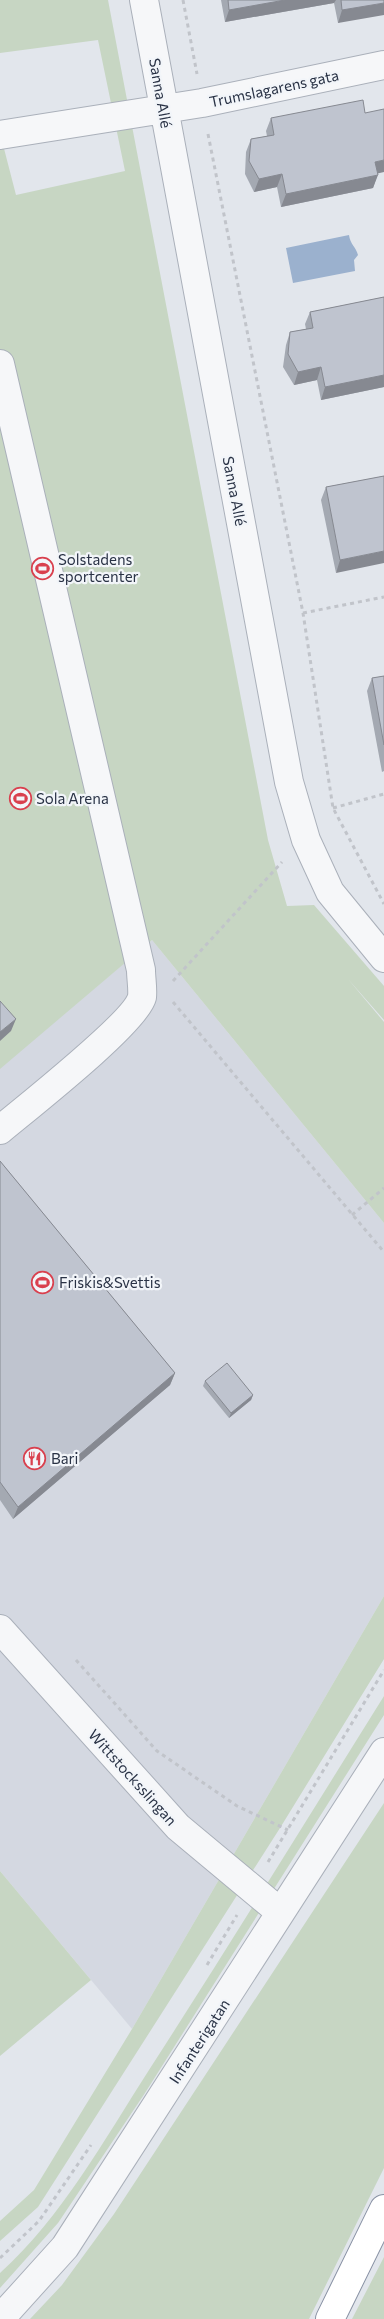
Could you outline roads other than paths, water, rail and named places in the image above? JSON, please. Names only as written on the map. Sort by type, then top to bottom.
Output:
[{"type":"highway","points":[[330,2319],[384,2209]]},
{"type":"street","name":"Sanna Allé","points":[[144,0],[289,782],[306,840],[330,892],[384,958]]},
{"type":"street","name":"Trumslagarens gata","points":[[0,134],[164,110],[384,65]]},
{"type":"street","points":[[0,364],[141,970],[142,997],[132,1015],[0,1130]]},
{"type":"street","name":"Wittstocksslingan","points":[[0,1628],[178,1827],[280,1912]]},
{"type":"street","name":"Infanterigatan","points":[[0,2319],[65,2247],[384,1752]]},
{"type":"water","points":[[349,235],[358,255],[354,260],[355,271],[293,283],[286,248]]},
{"type":"place","name":"Solstadens sportcenter","points":[[42,568]]},
{"type":"place","name":"Sola Arena","points":[[20,798]]},
{"type":"place","name":"Friskis&Svettis","points":[[43,1282]]},
{"type":"place","name":"Bari","points":[[35,1458]]}]
